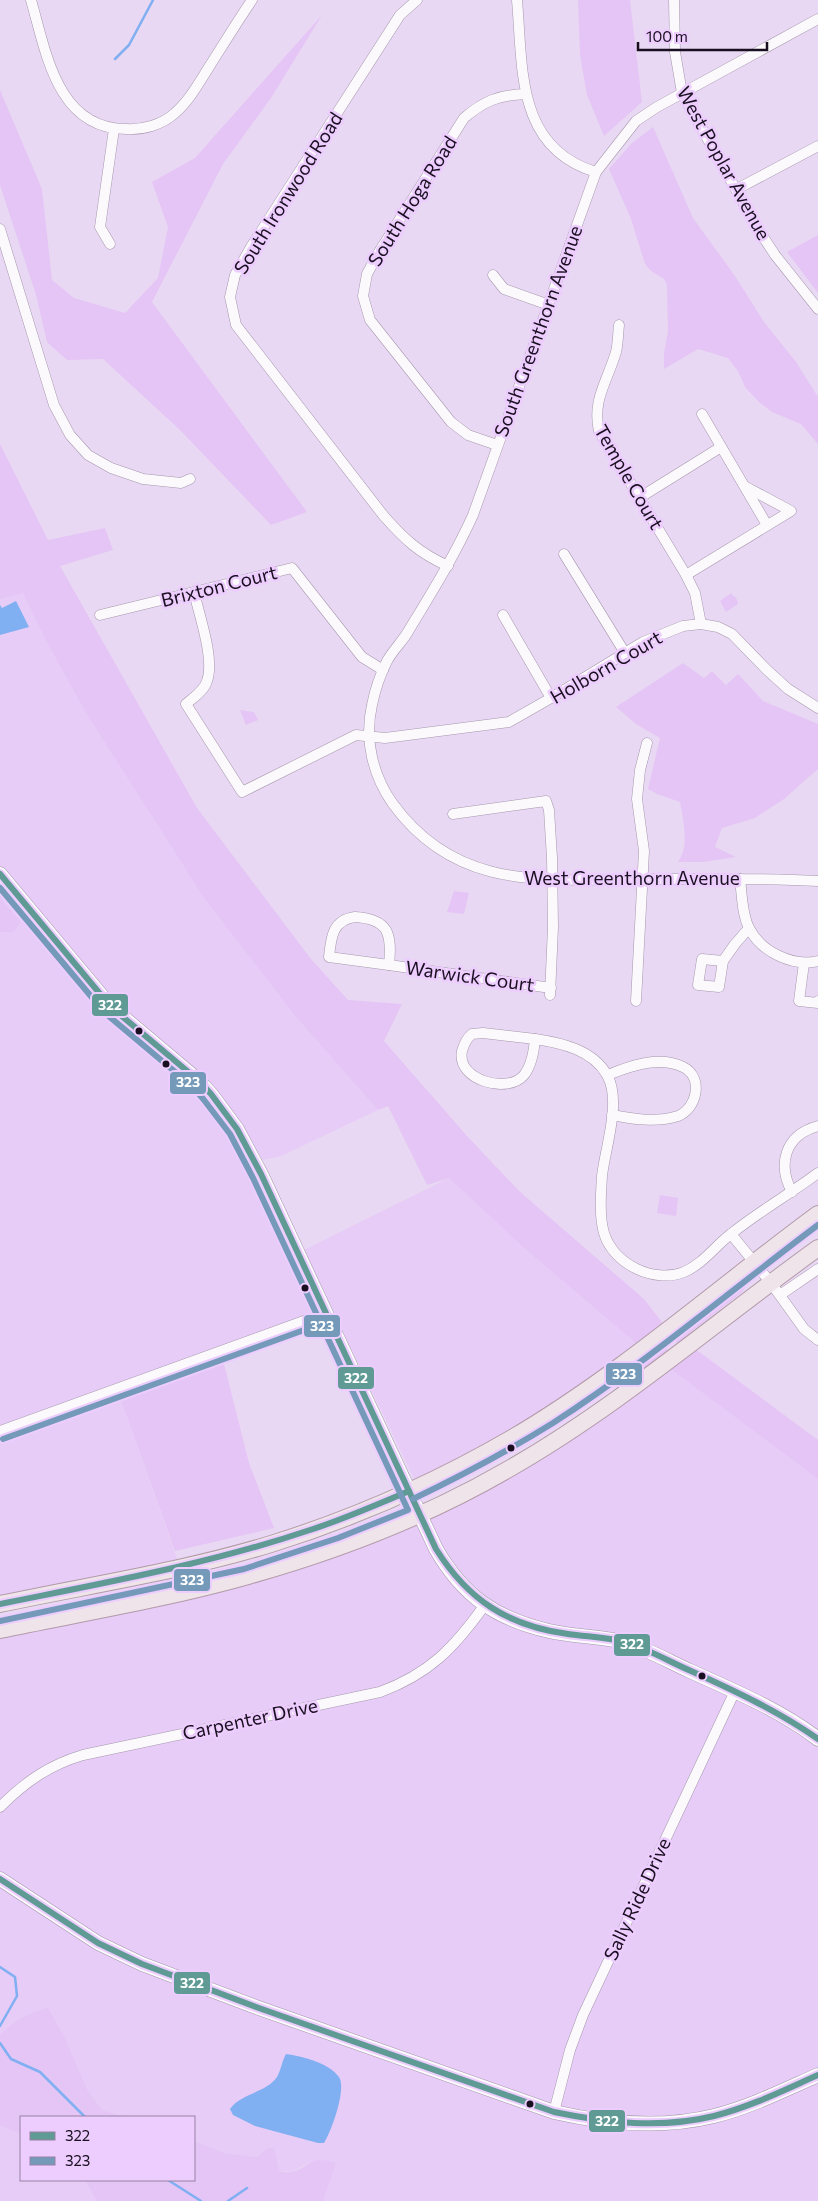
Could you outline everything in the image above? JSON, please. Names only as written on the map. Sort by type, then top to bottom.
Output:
[{"type":"main road","points":[[0,1604],[180,1567],[252,1549],[348,1517],[450,1472],[512,1438],[567,1404],[668,1330],[818,1214]]},
{"type":"main road","points":[[0,1630],[246,1577],[341,1546],[420,1515],[505,1471],[556,1441],[776,1289],[818,1248]]},
{"type":"street","points":[[31,0],[55,79],[64,97],[79,113],[100,124],[114,129],[135,130],[154,126],[175,114],[191,96],[252,0]]},
{"type":"street","name":"South Ironwood Road","points":[[417,0],[400,15],[234,275],[230,297],[236,325],[383,515],[406,541],[429,558],[448,566]]},
{"type":"street","points":[[517,0],[526,94],[540,132],[554,150],[569,162],[596,172]]},
{"type":"street","name":"West Poplar Avenue","points":[[674,0],[675,52],[682,93],[767,242],[818,309]]},
{"type":"street","name":"South Greenthorn Avenue","points":[[369,736],[371,707],[383,670],[448,566],[473,515],[596,172],[636,121],[682,93],[818,19]]},
{"type":"street","name":"South Hoga Road","points":[[497,445],[468,435],[450,422],[370,320],[363,296],[367,274],[464,118],[480,104],[506,94],[526,94]]},
{"type":"street","points":[[110,244],[100,227],[114,129]]},
{"type":"street","points":[[737,189],[818,146]]},
{"type":"street","points":[[0,230],[54,405],[70,436],[88,455],[111,468],[143,479],[181,483],[190,480]]},
{"type":"street","points":[[493,275],[504,289],[549,305]]},
{"type":"street","name":"Temple Court","points":[[619,325],[616,350],[596,406],[595,417],[599,432],[686,575],[695,593],[701,624]]},
{"type":"street","points":[[702,414],[767,525]]},
{"type":"street","points":[[639,498],[721,448]]},
{"type":"street","points":[[686,575],[791,511],[746,487]]},
{"type":"street","points":[[564,554],[625,653]]},
{"type":"street","name":"Brixton Court","points":[[100,615],[292,568],[362,657],[383,670]]},
{"type":"street","name":"Holborn Court","points":[[194,592],[209,663],[208,680],[202,691],[186,704],[242,792],[356,735],[385,738],[509,722],[625,653],[663,633],[683,626],[701,624],[718,627],[732,634],[766,670],[788,689],[818,708]]},
{"type":"street","points":[[503,615],[551,698]]},
{"type":"street","name":"West Greenthorn Avenue","points":[[369,736],[374,768],[389,799],[416,830],[433,845],[455,858],[495,874],[514,878],[553,880],[740,879],[818,881]]},
{"type":"street","points":[[636,1001],[644,879],[644,851],[637,799],[640,770],[647,743]]},
{"type":"street","points":[[453,814],[546,801],[549,810],[553,880]]},
{"type":"street","points":[[0,874],[111,1007],[199,1081],[237,1129],[258,1168],[446,1567],[484,1606],[519,1623],[549,1631],[603,1638],[628,1644],[735,1691],[786,1717],[818,1738]]},
{"type":"street","points":[[740,879],[749,928],[758,940],[783,958],[804,963],[818,961]]},
{"type":"street","name":"Warwick Court","points":[[389,965],[390,937],[384,926],[362,918],[351,918],[340,922],[334,928],[329,957],[551,991],[553,880]]},
{"type":"street","points":[[723,961],[749,928]]},
{"type":"street","points":[[804,963],[799,1001],[818,1003],[818,1001]]},
{"type":"street","points":[[535,1039],[528,1069],[524,1076],[516,1081],[505,1083],[486,1081],[469,1074],[462,1064],[464,1045],[472,1034],[483,1032],[535,1039],[577,1049],[598,1064],[608,1075],[612,1093],[612,1115],[602,1176],[602,1223],[604,1234],[613,1249],[625,1261],[640,1271],[657,1276],[674,1275],[693,1267],[731,1234],[818,1173]]},
{"type":"street","points":[[608,1075],[642,1064],[674,1064],[686,1068],[690,1072],[696,1090],[693,1105],[686,1112],[677,1116],[652,1119],[612,1115]]},
{"type":"street","points":[[792,1192],[785,1170],[789,1146],[800,1134],[818,1126]]},
{"type":"street","points":[[731,1234],[776,1289],[804,1330],[818,1340]]},
{"type":"street","points":[[776,1289],[818,1269]]},
{"type":"street","points":[[0,1431],[326,1313]]},
{"type":"street","name":"Carpenter Drive","points":[[0,1806],[30,1780],[49,1767],[83,1754],[380,1692],[403,1683],[419,1675],[445,1654],[463,1636],[484,1606]]},
{"type":"street","name":"Sally Ride Drive","points":[[554,2112],[570,2050],[583,2015],[735,1691]]},
{"type":"street","points":[[0,1879],[98,1943],[142,1964],[284,2017],[554,2112],[586,2120],[624,2124],[679,2122],[713,2116],[745,2106],[818,2075]]},
{"type":"shaded area","points":[[578,0],[630,0],[642,102],[604,136],[587,95],[580,55]]},
{"type":"shaded area","points":[[322,15],[271,98],[223,164],[152,302],[307,512],[271,525],[180,430],[103,359],[67,360],[47,342],[36,295],[0,185],[0,90],[42,189],[52,280],[74,298],[125,313],[158,278],[168,227],[152,182],[195,158]]},
{"type":"shaded area","points":[[653,127],[693,218],[735,276],[764,322],[796,362],[818,397],[818,444],[801,424],[772,412],[759,402],[745,387],[738,371],[728,358],[698,349],[664,369],[664,353],[668,331],[667,285],[664,279],[651,271],[645,264],[631,219],[609,169],[632,143]]},
{"type":"shaded area","points":[[818,235],[818,293],[787,252]]},
{"type":"shaded area","points":[[0,444],[48,540],[105,528],[113,550],[60,566],[197,808],[311,959],[348,1000],[402,1004],[384,1041],[467,1136],[519,1191],[644,1299],[668,1330],[643,1349],[524,1248],[449,1178],[427,1185],[388,1106],[378,1110],[296,1017],[204,898],[86,713],[45,639],[23,593],[0,599]]},
{"type":"shaded area","points":[[23,593],[45,639],[86,713],[204,898],[296,1017],[378,1110],[281,1156],[263,1160],[227,1103],[114,1001],[39,918],[0,867],[0,599]]},
{"type":"shaded area","points":[[731,593],[736,597],[738,604],[726,612],[720,601]]},
{"type":"shaded area","points":[[683,663],[704,678],[712,671],[726,685],[738,674],[763,701],[818,724],[818,769],[784,799],[755,818],[722,828],[715,847],[736,857],[703,862],[678,862],[682,856],[685,841],[680,802],[648,789],[660,738],[636,724],[616,707]]},
{"type":"shaded area","points":[[240,710],[254,712],[258,720],[246,725]]},
{"type":"shaded area","points":[[0,874],[93,987],[223,1109],[326,1313],[117,1389],[180,1567],[0,1604],[0,932],[14,932],[21,922],[0,898]]},
{"type":"shaded area","points":[[454,891],[469,893],[464,914],[447,912]]},
{"type":"shaded area","points":[[0,898],[21,922],[14,932],[0,932]]},
{"type":"shaded area","points":[[449,1178],[524,1248],[643,1349],[418,1487],[304,1250]]},
{"type":"shaded area","points":[[660,1195],[678,1198],[676,1216],[657,1213]]},
{"type":"shaded area","points":[[742,1282],[747,1285],[742,1292],[688,1334],[680,1345],[668,1336]]},
{"type":"shaded area","points":[[657,1343],[671,1352],[635,1379],[627,1367]]},
{"type":"shaded area","points":[[694,1348],[818,1440],[818,1479],[668,1367]]},
{"type":"shaded area","points":[[221,1352],[249,1463],[274,1528],[175,1551],[117,1389]]},
{"type":"shaded area","points":[[668,1367],[818,1479],[818,2201],[323,2201],[336,2163],[309,2163],[291,2172],[278,2171],[275,2159],[267,2148],[257,2157],[224,2153],[195,2141],[195,2116],[122,2116],[102,2110],[88,2091],[64,2036],[48,2008],[0,2035],[0,1630],[162,1596],[420,1515]]},
{"type":"shaded area","points":[[48,2008],[64,2036],[88,2091],[102,2110],[122,2116],[20,2116],[20,2134],[0,2125],[0,2035],[10,2026],[34,2012]]},
{"type":"shaded area","points":[[0,2125],[20,2134],[20,2181],[86,2181],[97,2201],[0,2201]]},
{"type":"shaded area","points":[[195,2141],[224,2153],[257,2157],[267,2148],[274,2148],[279,2171],[283,2172],[298,2170],[320,2160],[336,2163],[323,2201],[97,2201],[86,2181],[195,2181]]},
{"type":"water","points":[[16,601],[29,627],[0,635],[0,605],[2,608]]},
{"type":"water","points":[[286,2054],[300,2056],[322,2064],[335,2072],[339,2077],[341,2083],[340,2100],[324,2143],[255,2126],[233,2115],[230,2109],[240,2100],[272,2082],[277,2077]]},
{"type":"waterway","points":[[115,59],[129,45],[153,0]]},
{"type":"waterway","points":[[0,1967],[15,1977],[17,1996],[0,2026]]},
{"type":"waterway","points":[[0,2043],[11,2059],[40,2072],[84,2116]]},
{"type":"waterway","points":[[170,2181],[201,2201]]},
{"type":"waterway","points":[[228,2201],[247,2188]]},
{"type":"transit line","name":"322","points":[[0,874],[111,1007],[199,1081],[237,1129],[261,1174],[436,1549],[462,1583],[492,1608],[508,1617],[546,1630],[613,1639],[636,1646],[756,1702],[818,1739]]},
{"type":"transit line","name":"323","points":[[0,888],[105,1013],[193,1087],[230,1134],[253,1178],[408,1510],[338,1538],[244,1569],[0,1621]]},
{"type":"transit line","name":"323","points":[[413,1499],[502,1453],[553,1423],[587,1400],[655,1351],[818,1225]]},
{"type":"transit line","name":"323","points":[[3,1439],[329,1321]]},
{"type":"transit line","name":"322","points":[[0,1604],[156,1572],[234,1553],[323,1526],[409,1491]]},
{"type":"transit line","name":"322","points":[[0,1879],[98,1943],[142,1964],[256,2007],[554,2112],[614,2122],[654,2123],[694,2120],[741,2108],[818,2075]]}]
